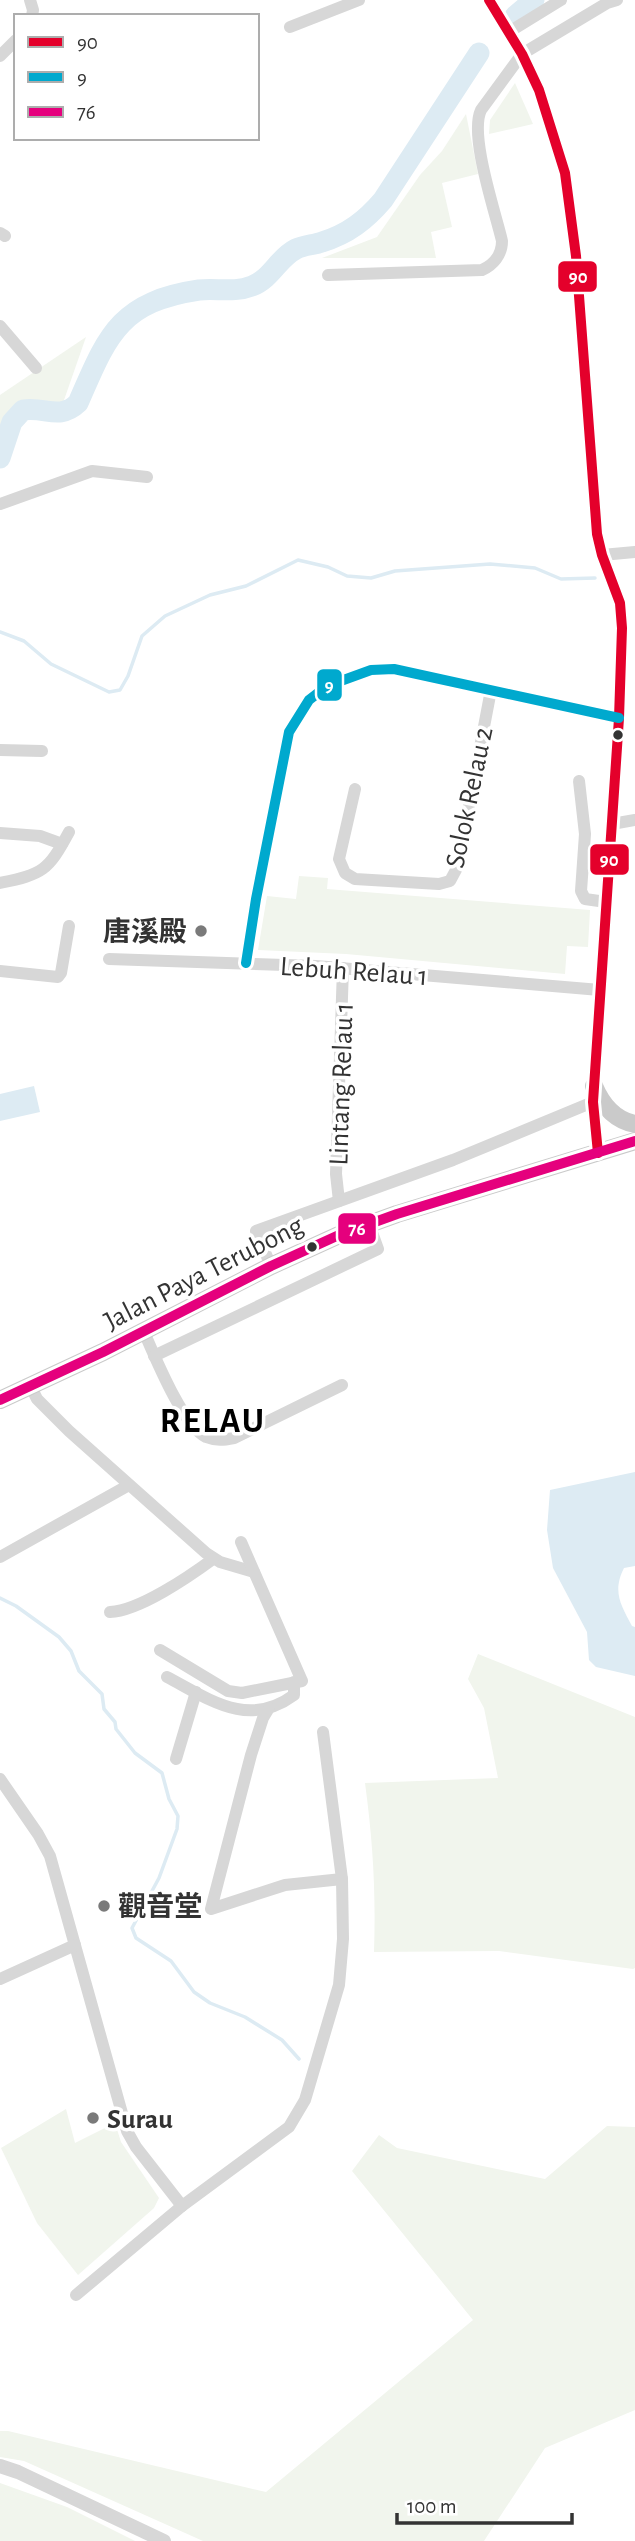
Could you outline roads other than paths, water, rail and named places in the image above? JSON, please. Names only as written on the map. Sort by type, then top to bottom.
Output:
[{"type":"main road","points":[[594,1094],[612,1114],[622,1121],[635,1124]]},
{"type":"main road","name":"Jalan Paya Terubong","points":[[0,1400],[144,1332],[304,1250],[369,1224],[635,1141]]},
{"type":"street","points":[[290,27],[359,0]]},
{"type":"street","points":[[489,0],[522,54],[550,121],[563,164],[570,205],[595,512],[602,555],[620,603],[622,628],[619,718],[593,1117],[598,1153]]},
{"type":"street","points":[[509,32],[561,0]]},
{"type":"street","points":[[328,275],[482,270],[491,266],[502,247],[502,241],[480,151],[477,118],[522,54],[607,3],[617,0]]},
{"type":"street","points":[[0,56],[14,42]]},
{"type":"street","points":[[0,326],[36,368]]},
{"type":"street","points":[[0,504],[92,471],[147,477]]},
{"type":"street","points":[[602,555],[635,552]]},
{"type":"street","points":[[246,963],[289,732],[309,700],[327,685],[383,668],[394,669],[619,718]]},
{"type":"street","name":"Solok Relau 2","points":[[355,789],[339,859],[345,873],[355,879],[439,884],[450,881],[457,867],[491,690]]},
{"type":"street","points":[[0,750],[42,751]]},
{"type":"street","points":[[579,781],[585,834],[581,891],[585,899],[606,902]]},
{"type":"street","points":[[612,824],[635,820]]},
{"type":"street","points":[[0,883],[38,874],[48,866],[69,832]]},
{"type":"street","points":[[0,834],[40,836],[62,844]]},
{"type":"street","points":[[0,971],[58,977],[69,926]]},
{"type":"street","name":"Lebuh Relau 1","points":[[109,959],[343,968],[600,990]]},
{"type":"street","name":"Lintang Relau 1","points":[[339,1201],[336,1174],[343,968]]},
{"type":"street","points":[[271,1266],[256,1231],[453,1160],[594,1094]]},
{"type":"street","name":"Jalan Paya Terubong","points":[[154,1356],[378,1249],[369,1224]]},
{"type":"street","points":[[144,1332],[154,1356],[192,1425],[205,1437],[214,1440],[234,1438],[342,1385]]},
{"type":"street","points":[[31,1387],[37,1399],[52,1416],[214,1559],[254,1572]]},
{"type":"street","points":[[0,1557],[129,1485]]},
{"type":"street","points":[[167,1677],[232,1709],[269,1708],[293,1695],[298,1681],[241,1542]]},
{"type":"street","points":[[110,1612],[127,1610],[188,1578],[214,1559]]},
{"type":"street","points":[[160,1650],[228,1691],[242,1693],[298,1681]]},
{"type":"street","points":[[176,1759],[196,1692]]},
{"type":"street","points":[[269,1708],[251,1755],[211,1909],[285,1885],[342,1879]]},
{"type":"street","points":[[76,2295],[182,2206],[289,2127],[297,2115],[323,2044],[339,1985],[344,1939],[342,1879],[323,1732]]},
{"type":"street","points":[[0,1779],[50,1856],[127,2131],[136,2147],[182,2206]]},
{"type":"street","points":[[0,1979],[75,1945]]},
{"type":"street","points":[[0,2466],[164,2541]]},
{"type":"waterway","points":[[515,16],[534,0]]},
{"type":"waterway","points":[[0,458],[12,422],[23,410],[58,412],[78,403],[108,341],[119,326],[133,314],[150,303],[172,296],[199,290],[232,290],[252,286],[265,278],[284,257],[296,249],[331,239],[363,220],[383,200],[479,53]]},
{"type":"waterway","points":[[0,632],[24,641],[51,664],[109,692],[120,690],[128,676],[142,636],[165,616],[210,595],[246,586],[298,560],[328,567],[347,576],[371,578],[395,571],[490,564],[535,568],[561,579],[595,578]]},
{"type":"waterway","points":[[0,1598],[16,1606],[59,1637],[71,1651],[79,1671],[102,1694],[104,1709],[115,1722],[116,1729],[135,1753],[162,1773],[169,1799],[178,1816],[177,1829],[159,1878],[132,1928],[136,1938],[171,1961],[194,1992],[210,2003],[245,2017],[282,2040],[299,2059]]},
{"type":"place","name":"唐溪殿","points":[[201,931]]},
{"type":"place","name":"觀音堂","points":[[104,1906]]},
{"type":"place","name":"Surau","points":[[93,2118]]},
{"type":"district","name":"RELAU","points":[[213,1420]]}]
